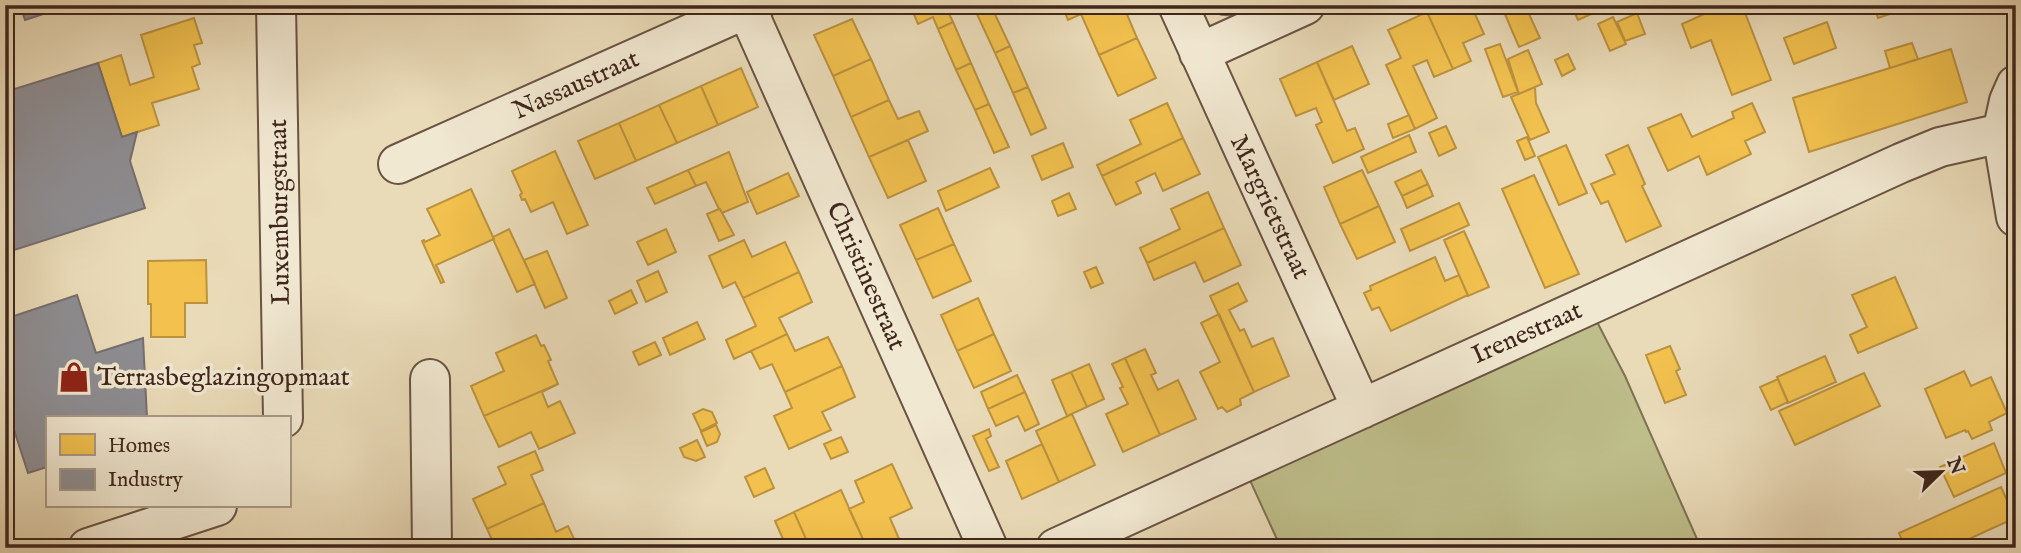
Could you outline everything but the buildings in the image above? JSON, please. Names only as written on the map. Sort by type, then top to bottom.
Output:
[{"type":"street","name":"Luxemburgstraat","points":[[276,5],[283,416]]},
{"type":"street","name":"Margrietstraat","points":[[1178,5],[1362,409]]},
{"type":"street","points":[[1199,53],[1306,5]]},
{"type":"street","name":"Nassaustraat","points":[[398,164],[749,6]]},
{"type":"street","name":"Christinestraat","points":[[749,6],[988,548]]},
{"type":"street","points":[[2016,85],[2002,133],[2016,217]]},
{"type":"street","name":"Irenestraat","points":[[1056,548],[1901,163],[1940,148],[2002,133]]},
{"type":"street","points":[[430,379],[432,548]]},
{"type":"street","points":[[88,548],[212,508]]},
{"type":"green space","points":[[1204,5],[1260,5],[1245,12],[1224,15]]},
{"type":"green space","points":[[1595,318],[1625,376],[1701,548],[1281,548],[1248,476]]},
{"type":"place","name":"Terrasbeglazingopmaat","points":[[74,377]]}]
